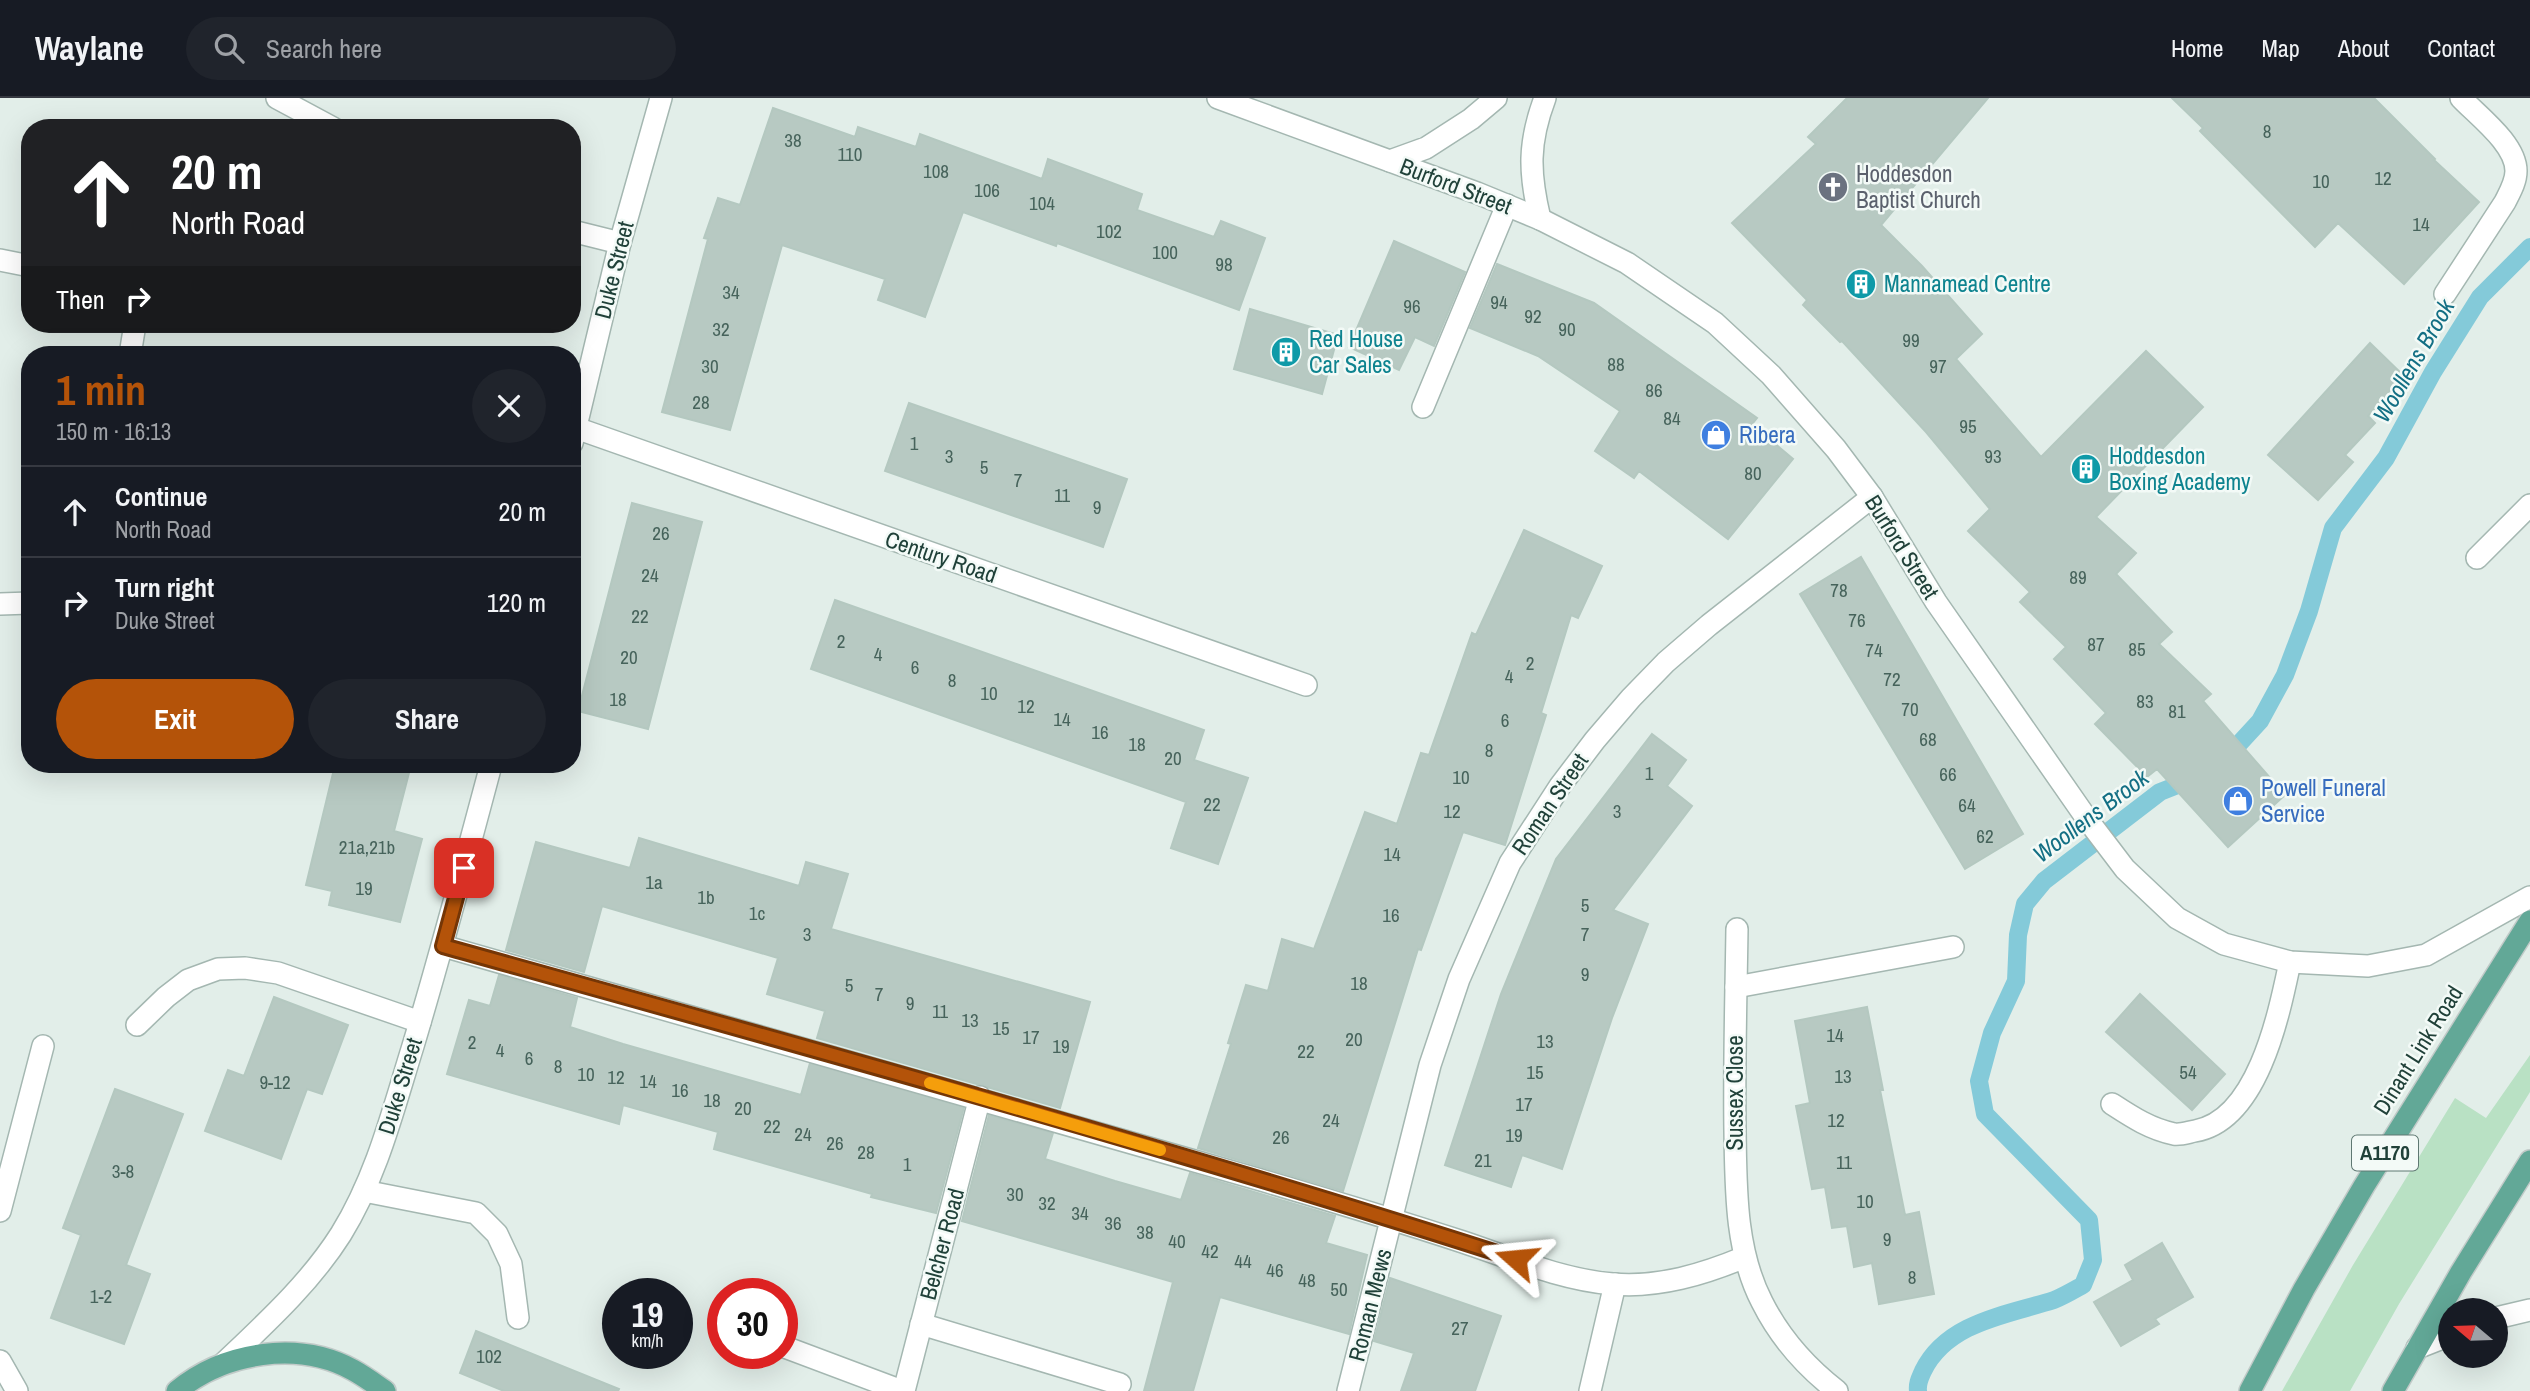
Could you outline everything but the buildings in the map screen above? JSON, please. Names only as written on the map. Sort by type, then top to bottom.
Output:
[{"type":"main road","name":"Dinant Link Road","points":[[2250,1391],[2304,1289],[2364,1186],[2530,921]]},
{"type":"main road","points":[[2393,1391],[2530,1161]]},
{"type":"main road","points":[[177,1391],[192,1378],[224,1363],[258,1355],[290,1353],[321,1358],[352,1370],[385,1391]]},
{"type":"street","points":[[277,98],[316,119]]},
{"type":"street","name":"Burford Street","points":[[1219,98],[1540,219],[1628,263],[1715,323],[1800,405],[1836,449],[1872,498],[1936,602],[2087,819],[2125,869],[2177,918],[2224,944],[2290,962],[2368,966],[2426,955],[2530,897]]},
{"type":"street","points":[[1390,162],[1426,148],[1471,119],[1496,98]]},
{"type":"street","points":[[1540,219],[1530,164],[1536,122],[1545,98]]},
{"type":"street","points":[[2445,294],[2505,202],[2513,186],[2516,171],[2513,156],[2506,144],[2460,98]]},
{"type":"street","name":"Duke Street","points":[[581,406],[620,243],[662,99]]},
{"type":"street","points":[[1423,407],[1507,205]]},
{"type":"street","points":[[581,233],[620,243]]},
{"type":"street","points":[[0,260],[21,265]]},
{"type":"street","name":"Century Road","points":[[581,437],[1306,685]]},
{"type":"street","name":"Roman Street","points":[[1391,1218],[1430,1065],[1459,979],[1492,900],[1533,825],[1595,740],[1666,662],[1805,547],[1872,498]]},
{"type":"street","points":[[2477,558],[2530,505]]},
{"type":"street","points":[[0,604],[21,603]]},
{"type":"street","name":"Duke Street","points":[[224,1363],[290,1298],[318,1265],[341,1234],[364,1191],[386,1134],[443,946],[489,773]]},
{"type":"street","name":"Sussex Close","points":[[1737,929],[1735,1177],[1745,1257],[1762,1302],[1786,1342],[1813,1372],[1837,1391]]},
{"type":"street","points":[[443,946],[980,1097],[1391,1218],[1577,1278],[1615,1284],[1681,1279],[1745,1257]]},
{"type":"street","points":[[1737,988],[1953,947]]},
{"type":"street","points":[[2112,1104],[2146,1126],[2178,1134],[2210,1129],[2239,1103],[2265,1059],[2278,1017],[2290,962]]},
{"type":"street","points":[[137,1025],[166,997],[188,981],[218,969],[245,968],[278,973],[420,1022]]},
{"type":"street","points":[[0,1211],[43,1046]]},
{"type":"street","name":"Belcher Road","points":[[903,1391],[980,1097]]},
{"type":"street","points":[[364,1191],[476,1213],[497,1234],[511,1264],[518,1318]]},
{"type":"street","name":"Roman Mews","points":[[1348,1391],[1391,1218]]},
{"type":"street","points":[[1590,1391],[1615,1284]]},
{"type":"street","points":[[2508,1315],[2530,1310]]},
{"type":"street","points":[[921,1324],[1120,1384]]},
{"type":"street","points":[[2417,1348],[2438,1340]]},
{"type":"street","points":[[798,1352],[903,1391]]},
{"type":"street","points":[[0,1361],[17,1391]]},
{"type":"green space","points":[[2530,1055],[2530,1092],[2399,1304],[2350,1391],[2282,1391],[2353,1265],[2455,1098],[2486,1118]]},
{"type":"waterway","name":"Woollens Brook","points":[[2225,759],[2260,721],[2285,675],[2309,611],[2333,528],[2386,458],[2433,372],[2480,297],[2530,247]]},
{"type":"waterway","name":"Woollens Brook","points":[[1918,1391],[1923,1371],[1947,1341],[1980,1323],[2054,1300],[2083,1285],[2093,1260],[2089,1220],[1985,1114],[1979,1081],[1992,1033],[2016,981],[2018,935],[2025,904],[2044,881],[2160,792],[2193,779]]},
{"type":"slow traffic","points":[[930,1083],[1160,1150]]},
{"type":"place","name":"Hoddesdon Baptist Church","points":[[1833,187]]},
{"type":"place","name":"Mannamead Centre","points":[[1861,284]]},
{"type":"place","name":"Red House Car Sales","points":[[1286,352]]},
{"type":"place","name":"Ribera","points":[[1716,435]]},
{"type":"place","name":"Hoddesdon Boxing Academy","points":[[2086,469]]},
{"type":"place","name":"Powell Funeral Service","points":[[2238,801]]},
{"type":"route","points":[[464,868],[443,946],[980,1097],[1391,1218],[1516,1259]]}]
